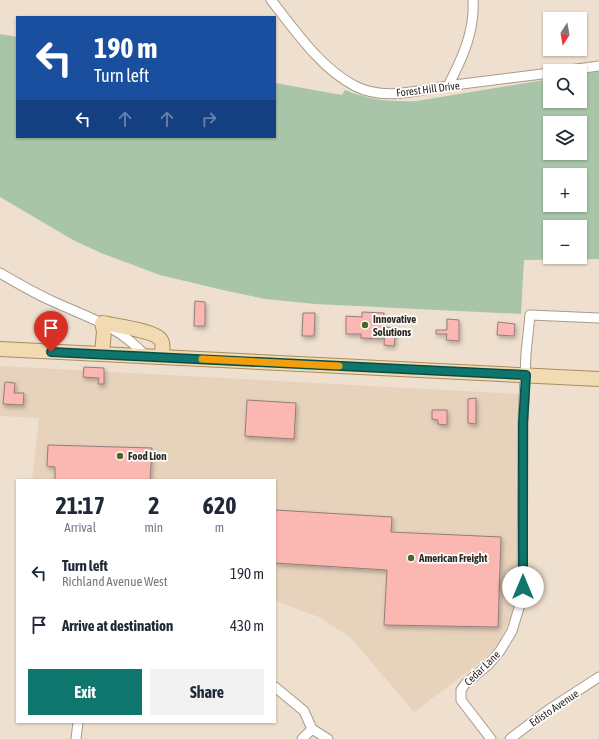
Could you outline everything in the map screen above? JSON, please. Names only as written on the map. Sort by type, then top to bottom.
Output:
[{"type":"main road","points":[[102,354],[104,331],[102,322],[139,330],[158,337],[162,342],[162,357]]},
{"type":"main road","points":[[0,349],[599,379]]},
{"type":"street","name":"Forest Hill Drive","points":[[271,0],[311,49],[332,69],[360,89],[375,93],[398,94],[543,73]]},
{"type":"street","points":[[448,86],[469,37],[473,16],[473,0]]},
{"type":"street","points":[[587,68],[599,66]]},
{"type":"street","points":[[0,273],[46,298],[102,322],[124,335],[147,357]]},
{"type":"street","name":"Cedar Lane","points":[[491,739],[461,700],[461,690],[466,683],[479,674],[500,651],[512,632],[522,598],[523,423],[530,316],[599,318]]},
{"type":"street","name":"Edisto Avenue","points":[[510,739],[548,710],[599,677]]},
{"type":"street","points":[[276,688],[304,711],[312,730],[328,739]]},
{"type":"street","points":[[76,739],[78,723]]},
{"type":"street","points":[[302,739],[312,730]]},
{"type":"shaded area","points":[[0,366],[519,394],[517,584],[513,614],[497,646],[483,660],[414,712],[351,638],[319,617],[276,601],[276,479],[32,479],[39,418],[0,416]]},
{"type":"green space","points":[[0,34],[16,37],[16,138],[276,138],[276,83],[342,95],[345,90],[371,98],[389,101],[417,101],[543,80],[543,108],[587,108],[587,73],[599,71],[599,259],[587,259],[587,220],[543,220],[543,260],[524,260],[521,314],[315,304],[265,299],[160,275],[101,253],[73,240],[0,197]]},
{"type":"building","points":[[195,301],[205,302],[205,326],[194,326]]},
{"type":"building","name":"Innovative Solutions","points":[[362,312],[384,313],[383,339],[361,338],[361,334],[346,334],[346,316],[362,317]]},
{"type":"building","points":[[303,313],[315,313],[314,336],[302,336]]},
{"type":"building","points":[[447,319],[459,320],[459,341],[446,340],[447,334],[436,334],[436,330],[447,330]]},
{"type":"building","points":[[498,322],[515,324],[514,336],[497,335]]},
{"type":"building","points":[[385,327],[396,328],[394,346],[384,345]]},
{"type":"building","points":[[84,367],[104,368],[104,384],[98,384],[99,378],[83,377]]},
{"type":"building","points":[[5,382],[15,383],[14,393],[24,393],[23,405],[3,404]]},
{"type":"building","points":[[476,398],[476,424],[468,423],[468,399]]},
{"type":"building","points":[[247,400],[296,403],[294,439],[245,436]]},
{"type":"building","points":[[432,410],[447,410],[447,425],[438,424],[438,420],[432,419]]},
{"type":"building","points":[[48,445],[152,448],[150,479],[55,479],[55,467],[47,466]]},
{"type":"building","points":[[276,510],[392,517],[391,532],[501,537],[498,627],[384,625],[387,570],[276,563]]},
{"type":"slow traffic","points":[[202,359],[339,366]]},
{"type":"place","name":"Innovative Solutions","points":[[365,325]]},
{"type":"place","name":"Food Lion","points":[[120,456]]},
{"type":"place","name":"American Freight","points":[[411,558]]},
{"type":"route","points":[[51,352],[526,375],[523,423],[523,587]]}]
